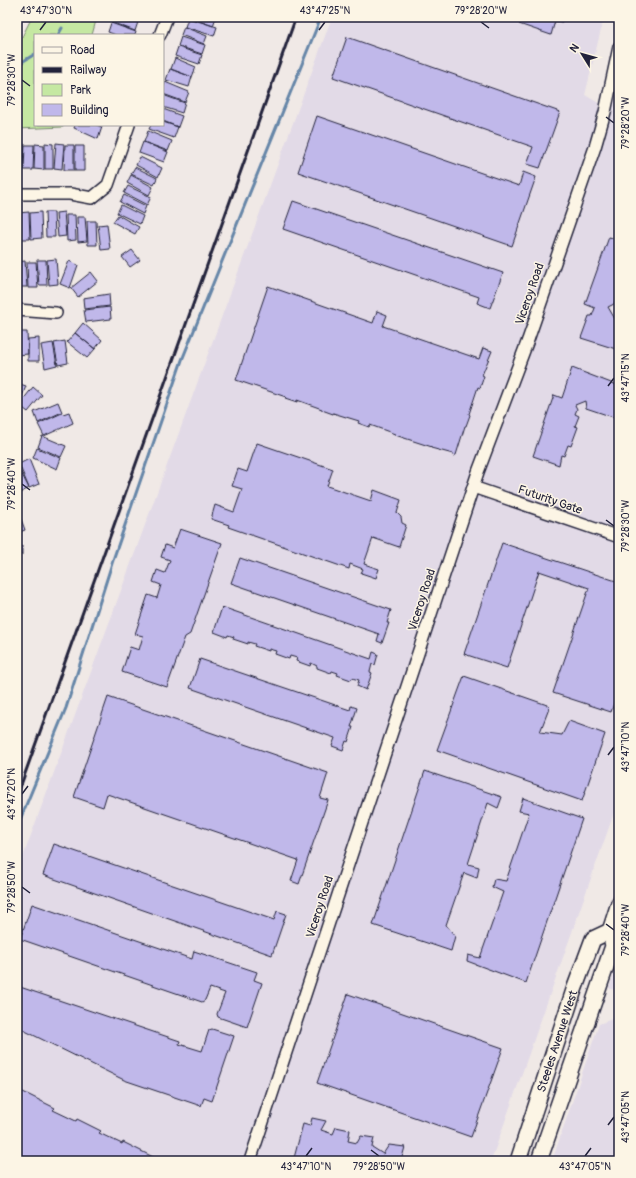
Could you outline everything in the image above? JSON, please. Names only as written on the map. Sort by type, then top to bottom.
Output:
[{"type":"main road","name":"Steeles Avenue West","points":[[539,1161],[613,946],[610,931],[619,904]]},
{"type":"main road","name":"Steeles Avenue West","points":[[518,1161],[574,990],[593,939],[610,931]]},
{"type":"main road","points":[[574,990],[595,998]]},
{"type":"street","points":[[160,34],[167,17]]},
{"type":"street","name":"Viceroy Road","points":[[250,1161],[473,487],[528,340],[595,147],[605,112],[619,47]]},
{"type":"street","points":[[17,194],[70,194],[92,198],[108,185],[129,126]]},
{"type":"street","points":[[17,310],[56,313]]},
{"type":"street","name":"Futurity Gate","points":[[473,487],[619,537]]},
{"type":"shaded area","points":[[332,17],[604,17],[585,95],[612,111],[619,79],[619,799],[491,1161],[17,1161],[17,873]]},
{"type":"shaded area","points":[[619,960],[619,992],[609,988]]},
{"type":"shaded area","points":[[612,1019],[619,1021],[619,1161],[552,1161],[599,1024]]},
{"type":"green space","points":[[32,17],[97,17],[92,34],[34,34],[34,126],[63,127],[17,129],[17,41],[22,37]]},
{"type":"building","points":[[113,17],[123,17],[138,22],[135,31],[111,22]]},
{"type":"building","points":[[189,17],[216,17],[213,26]]},
{"type":"building","points":[[510,17],[564,17],[562,22],[555,21],[551,35],[519,24],[521,20]]},
{"type":"building","points":[[188,18],[217,27],[214,36],[185,27]]},
{"type":"building","points":[[111,23],[136,32],[135,34],[113,34],[108,32]]},
{"type":"building","points":[[184,27],[207,36],[204,44],[181,35]]},
{"type":"building","points":[[181,37],[205,45],[202,54],[178,46]]},
{"type":"building","points":[[347,37],[560,112],[540,168],[527,164],[533,147],[333,77]]},
{"type":"building","points":[[178,47],[202,55],[199,64],[175,56]]},
{"type":"building","points":[[175,58],[196,67],[192,77],[171,69]]},
{"type":"building","points":[[170,69],[192,77],[189,87],[166,80]]},
{"type":"building","points":[[165,82],[189,92],[185,102],[164,94]]},
{"type":"building","points":[[164,95],[185,103],[182,113],[164,107]]},
{"type":"building","points":[[164,109],[182,116],[178,127],[164,121]]},
{"type":"building","points":[[317,116],[519,186],[523,172],[536,177],[512,246],[298,172]]},
{"type":"building","points":[[164,122],[178,127],[174,138],[149,129],[150,126],[164,126]]},
{"type":"building","points":[[75,126],[102,127],[98,139],[74,128]]},
{"type":"building","points":[[148,131],[172,141],[168,151],[144,142]]},
{"type":"building","points":[[143,142],[168,152],[164,162],[139,153]]},
{"type":"building","points":[[17,143],[24,144],[23,168],[17,167]]},
{"type":"building","points":[[45,143],[53,144],[53,169],[45,169]]},
{"type":"building","points":[[56,143],[64,144],[62,169],[54,168]]},
{"type":"building","points":[[35,144],[44,145],[44,170],[34,169]]},
{"type":"building","points":[[25,145],[34,145],[33,170],[24,170]]},
{"type":"building","points":[[65,145],[74,145],[74,170],[64,170]]},
{"type":"building","points":[[75,146],[84,146],[84,171],[75,171]]},
{"type":"building","points":[[140,157],[162,168],[158,177],[136,165]]},
{"type":"building","points":[[135,167],[157,178],[154,185],[131,174]]},
{"type":"building","points":[[131,175],[153,187],[149,195],[127,183]]},
{"type":"building","points":[[128,186],[151,197],[147,205],[124,193]]},
{"type":"building","points":[[124,195],[146,206],[143,214],[120,202]]},
{"type":"building","points":[[293,201],[503,273],[490,308],[477,303],[479,297],[283,229]]},
{"type":"building","points":[[121,205],[143,216],[140,224],[117,213]]},
{"type":"building","points":[[29,212],[30,239],[19,239],[18,213]]},
{"type":"building","points":[[41,212],[42,238],[31,239],[30,213]]},
{"type":"building","points":[[45,212],[54,212],[55,237],[46,237]]},
{"type":"building","points":[[64,212],[66,236],[58,237],[56,213]]},
{"type":"building","points":[[66,215],[75,215],[76,240],[67,241]]},
{"type":"building","points":[[118,215],[139,227],[135,234],[113,222]]},
{"type":"building","points":[[77,217],[85,217],[87,241],[78,242]]},
{"type":"building","points":[[87,221],[96,221],[97,245],[88,245]]},
{"type":"building","points":[[107,224],[110,249],[101,250],[98,225]]},
{"type":"building","points":[[619,233],[619,296],[617,296],[614,304],[608,307],[615,319],[619,318],[619,350],[581,338],[589,316],[592,316],[595,308],[585,304],[609,237],[617,239]]},
{"type":"building","points":[[132,250],[140,260],[130,267],[122,257]]},
{"type":"building","points":[[56,259],[58,284],[49,285],[47,260]]},
{"type":"building","points":[[37,260],[46,260],[47,285],[39,285]]},
{"type":"building","points":[[25,261],[27,287],[19,287],[17,262]]},
{"type":"building","points":[[69,261],[78,265],[70,288],[60,284]]},
{"type":"building","points":[[27,262],[36,262],[38,288],[28,288]]},
{"type":"building","points":[[91,272],[98,281],[78,297],[71,288]]},
{"type":"building","points":[[268,286],[373,323],[377,311],[387,315],[383,326],[479,359],[483,348],[492,351],[482,375],[484,376],[480,388],[478,387],[456,455],[453,456],[453,454],[431,448],[432,447],[370,425],[369,427],[358,423],[359,421],[333,414],[297,400],[297,402],[285,398],[286,397],[236,380]]},
{"type":"building","points":[[109,294],[110,306],[84,309],[83,298]]},
{"type":"building","points":[[110,307],[111,319],[86,322],[84,310]]},
{"type":"building","points":[[83,323],[102,340],[95,349],[75,333]]},
{"type":"building","points":[[17,332],[27,332],[28,354],[17,355]]},
{"type":"building","points":[[75,333],[95,349],[87,358],[67,342]]},
{"type":"building","points":[[39,338],[39,361],[28,361],[28,339]]},
{"type":"building","points":[[65,341],[68,363],[58,365],[54,343]]},
{"type":"building","points":[[53,343],[57,365],[45,368],[41,345]]},
{"type":"building","points":[[572,368],[619,386],[619,419],[586,408],[585,401],[575,405],[577,409],[575,414],[579,416],[575,426],[578,427],[571,446],[568,445],[564,456],[561,455],[559,465],[533,456],[554,395],[562,398]]},
{"type":"building","points":[[17,383],[26,386],[18,407],[17,407]]},
{"type":"building","points":[[33,387],[42,395],[28,412],[19,405]]},
{"type":"building","points":[[58,402],[62,412],[38,423],[34,412]]},
{"type":"building","points":[[69,412],[73,423],[44,436],[38,424],[62,413]]},
{"type":"building","points":[[42,436],[66,446],[61,457],[38,447]]},
{"type":"building","points":[[257,443],[333,469],[327,486],[371,501],[374,490],[401,500],[397,513],[401,517],[402,523],[406,525],[399,547],[373,538],[364,564],[379,569],[376,578],[361,573],[363,569],[350,564],[349,569],[228,527],[229,525],[211,519],[215,505],[234,512],[242,489],[232,486],[238,469],[247,472]]},
{"type":"building","points":[[37,448],[61,458],[57,469],[33,458]]},
{"type":"building","points":[[29,459],[39,484],[29,488],[19,464]]},
{"type":"building","points":[[17,465],[29,488],[18,494],[17,492]]},
{"type":"building","points":[[21,519],[25,530],[17,533],[17,521]]},
{"type":"building","points":[[180,529],[222,543],[190,634],[185,637],[167,687],[122,672],[130,647],[139,650],[143,636],[135,634],[148,595],[157,598],[161,585],[153,582],[157,570],[165,573],[170,560],[161,557],[165,545],[173,548]]},
{"type":"building","points":[[502,543],[619,582],[619,688],[611,712],[553,693],[589,588],[539,571],[507,668],[464,654]]},
{"type":"building","points":[[17,546],[22,546],[22,555],[17,554]]},
{"type":"building","points":[[240,558],[391,610],[387,623],[389,623],[382,643],[377,641],[379,634],[231,583]]},
{"type":"building","points":[[222,607],[371,659],[373,652],[378,654],[375,665],[372,664],[370,672],[372,673],[366,690],[357,686],[359,680],[352,678],[351,680],[337,675],[338,673],[332,671],[331,673],[317,668],[317,666],[311,663],[310,666],[296,661],[297,658],[290,656],[289,659],[275,654],[276,651],[269,649],[269,651],[254,646],[255,644],[248,642],[248,644],[233,639],[234,637],[228,635],[227,637],[214,632]]},
{"type":"building","points":[[200,659],[350,710],[351,706],[357,708],[348,742],[346,741],[343,750],[332,746],[335,738],[190,688]]},
{"type":"building","points":[[464,676],[550,706],[540,732],[562,735],[569,721],[605,734],[582,801],[437,750]]},
{"type":"building","points":[[108,697],[328,773],[320,798],[328,800],[299,884],[291,881],[298,860],[107,794],[103,807],[74,797]]},
{"type":"building","points":[[425,771],[502,797],[498,808],[488,803],[468,864],[479,867],[477,878],[464,873],[446,925],[455,936],[451,951],[373,925]]},
{"type":"building","points":[[523,798],[582,819],[526,983],[467,961],[468,955],[480,958],[503,892],[492,887],[494,879],[506,881],[529,813],[519,811]]},
{"type":"building","points":[[54,844],[274,920],[277,911],[286,914],[272,955],[43,875]]},
{"type":"building","points":[[32,904],[192,959],[194,951],[257,972],[254,980],[262,983],[247,1027],[218,1017],[217,1014],[225,993],[210,988],[205,1000],[202,1002],[20,939]]},
{"type":"building","points":[[17,986],[180,1041],[179,1044],[202,1051],[209,1030],[212,1029],[234,1036],[212,1101],[204,1098],[201,1106],[124,1080],[17,1027]]},
{"type":"building","points":[[348,994],[503,1048],[471,1137],[317,1083]]},
{"type":"building","points":[[17,1089],[55,1108],[53,1110],[76,1121],[77,1119],[101,1131],[99,1133],[122,1144],[123,1142],[161,1161],[17,1161]]},
{"type":"building","points":[[312,1118],[326,1121],[321,1130],[333,1134],[336,1127],[350,1130],[348,1141],[357,1143],[361,1136],[374,1138],[372,1147],[383,1154],[389,1145],[405,1147],[401,1161],[304,1161],[294,1158],[303,1124],[310,1126]]},
{"type":"waterway","points":[[17,827],[66,708],[114,557],[182,360],[321,17]]},
{"type":"waterway","points":[[59,34],[62,28]]},
{"type":"waterway","points":[[17,65],[34,55]]},
{"type":"railway","points":[[17,796],[296,17]]}]
